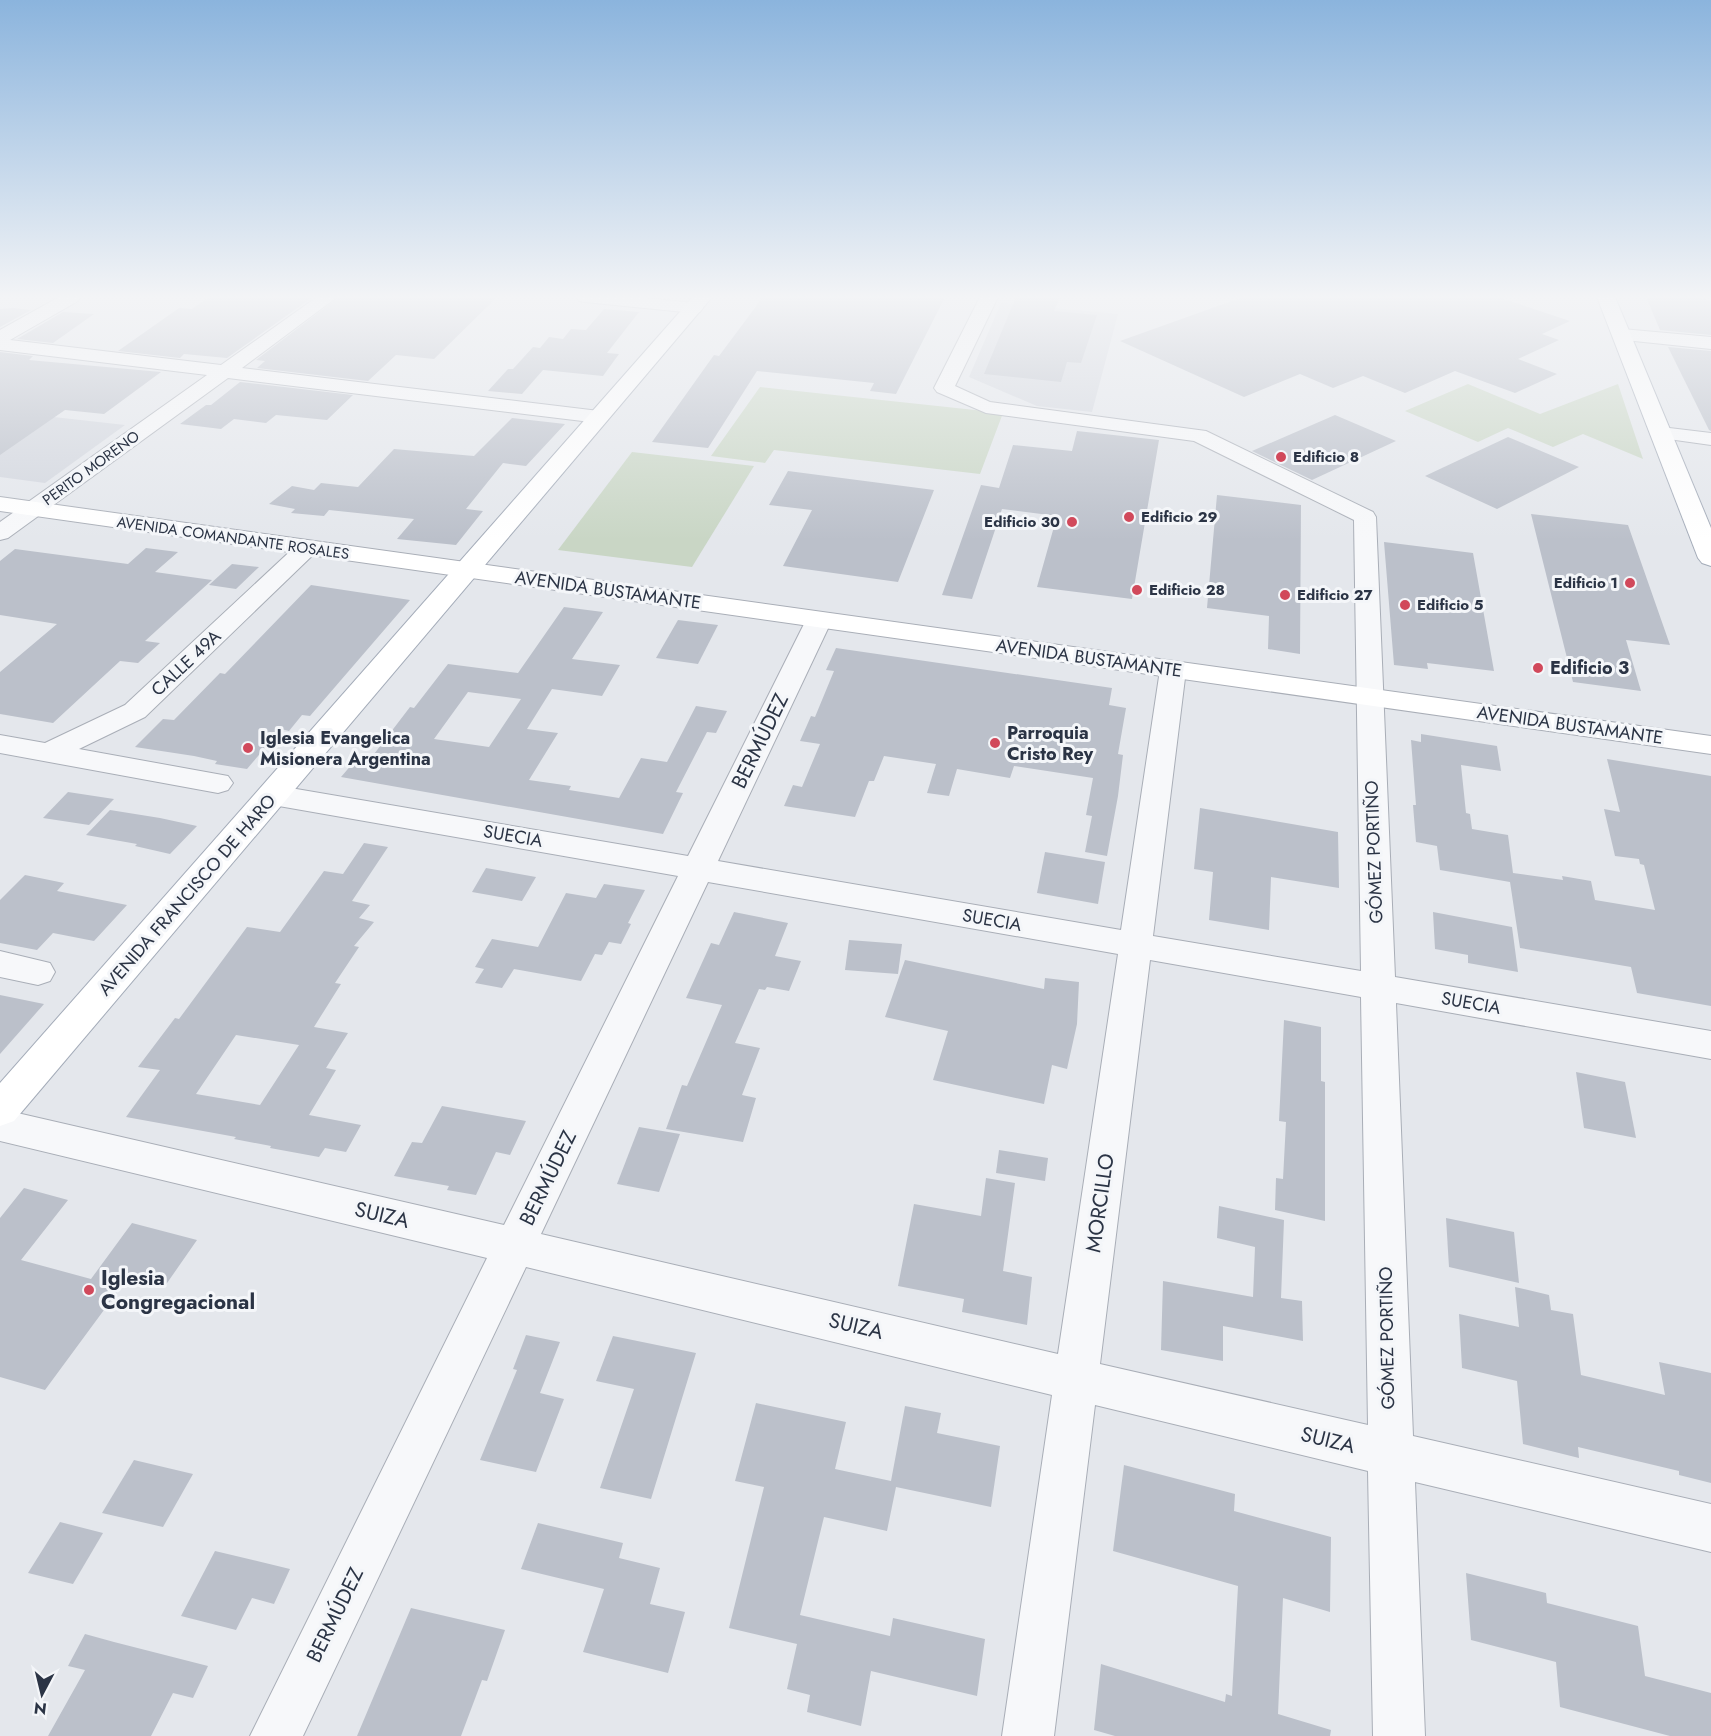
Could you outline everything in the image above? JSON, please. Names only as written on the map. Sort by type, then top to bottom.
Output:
[{"type":"main road","name":"AVENIDA FRANCISCO DE HARO","points":[[0,1110],[633,378]]},
{"type":"main road","points":[[1639,378],[1711,558]]},
{"type":"main road","name":"AVENIDA COMANDANTE ROSALES","points":[[0,504],[467,570]]},
{"type":"main road","name":"AVENIDA BUSTAMANTE","points":[[467,570],[1711,745]]},
{"type":"street","name":"PERITO MORENO","points":[[0,533],[216,378]]},
{"type":"street","points":[[274,378],[599,417]]},
{"type":"street","name":"GÓMEZ PORTIÑO","points":[[949,378],[944,388],[986,407],[1199,435],[1365,517],[1399,1736]]},
{"type":"street","points":[[1661,434],[1711,439]]},
{"type":"street","name":"CALLE 49A","points":[[48,753],[135,711],[307,548]]},
{"type":"street","name":"BERMÚDEZ","points":[[276,1736],[819,620]]},
{"type":"street","name":"MORCILLO","points":[[1028,1736],[1173,670]]},
{"type":"street","points":[[0,744],[218,783]]},
{"type":"street","name":"SUECIA","points":[[273,795],[1711,1045]]},
{"type":"street","points":[[0,964],[38,972]]},
{"type":"street","name":"SUIZA","points":[[0,1125],[1077,1378],[1390,1455],[1711,1528]]},
{"type":"shaded area","points":[[971,378],[1101,378],[1092,412],[1037,406]]},
{"type":"shaded area","points":[[0,411],[125,425],[45,483],[0,477]]},
{"type":"green space","points":[[1468,384],[1540,414],[1618,384],[1643,459],[1583,434],[1553,447],[1508,428],[1478,442],[1405,411]]},
{"type":"green space","points":[[760,387],[1003,413],[980,474],[774,450],[765,463],[711,456]]},
{"type":"green space","points":[[632,452],[754,466],[692,567],[558,550]]},
{"type":"building","points":[[0,378],[153,378],[104,414],[65,410],[0,455]]},
{"type":"building","points":[[342,378],[371,378],[368,381]]},
{"type":"building","points":[[500,378],[536,378],[522,394],[488,391]]},
{"type":"building","points":[[698,378],[753,378],[708,448],[652,442]]},
{"type":"building","points":[[825,378],[904,378],[896,394],[870,391],[874,383]]},
{"type":"building","points":[[1023,378],[1062,378],[1061,382]]},
{"type":"building","points":[[1202,378],[1290,378],[1244,397]]},
{"type":"building","points":[[1309,378],[1358,378],[1333,388]]},
{"type":"building","points":[[1368,378],[1439,378],[1405,393]]},
{"type":"building","points":[[1474,378],[1548,378],[1515,393]]},
{"type":"building","points":[[1683,378],[1711,378],[1711,431]]},
{"type":"building","points":[[240,382],[353,395],[327,420],[276,415],[266,423],[234,419],[221,429],[180,424],[206,405],[211,405]]},
{"type":"building","points":[[1335,415],[1396,441],[1312,480],[1252,451]]},
{"type":"building","points":[[512,418],[565,424],[526,466],[503,463],[466,509],[483,511],[456,545],[397,539],[414,519],[329,510],[324,516],[291,513],[295,509],[269,504],[292,486],[314,490],[321,483],[358,487],[394,449],[474,456]]},
{"type":"building","points":[[1077,431],[1159,440],[1132,599],[1037,587],[1057,516],[1002,509],[972,599],[942,595],[981,485],[999,488],[1013,445],[1072,451]]},
{"type":"building","points":[[1508,437],[1579,467],[1497,509],[1425,476]]},
{"type":"building","points":[[788,471],[934,490],[898,582],[783,566],[812,510],[769,505]]},
{"type":"building","points":[[1217,495],[1301,505],[1300,654],[1268,649],[1269,616],[1207,608]]},
{"type":"building","points":[[1531,514],[1628,525],[1670,645],[1626,640],[1641,691],[1573,682]]},
{"type":"building","points":[[1384,542],[1473,553],[1494,671],[1427,663],[1428,669],[1394,665]]},
{"type":"building","points":[[146,548],[178,552],[155,572],[212,580],[145,641],[160,643],[138,663],[120,661],[53,723],[0,714],[0,672],[57,624],[0,615],[0,561],[15,549],[128,564]]},
{"type":"building","points":[[232,564],[259,567],[236,589],[209,585]]},
{"type":"building","points":[[311,585],[410,600],[310,716],[302,715],[289,731],[281,729],[247,769],[215,764],[217,761],[194,756],[135,747],[163,719],[174,720],[220,673],[225,674]]},
{"type":"building","points":[[564,607],[603,612],[572,659],[620,665],[602,696],[552,689],[527,729],[558,733],[529,780],[571,786],[569,790],[619,798],[641,758],[667,762],[696,706],[727,711],[716,733],[707,732],[676,792],[683,793],[663,834],[341,777],[359,756],[371,758],[410,707],[414,708],[448,664],[518,673]],"holes":[[[468,692],[521,699],[489,747],[434,739]]]},
{"type":"building","points":[[678,620],[718,625],[698,664],[656,658]]},
{"type":"building","points":[[836,648],[1112,688],[1109,705],[1126,708],[1118,754],[1123,755],[1118,796],[1107,856],[1085,852],[1092,816],[1086,815],[1093,778],[1014,766],[1010,778],[957,769],[949,796],[927,793],[936,764],[884,756],[874,781],[869,781],[855,817],[784,806],[793,785],[802,787],[820,744],[800,741],[811,716],[815,717],[834,671],[826,670]]},
{"type":"building","points":[[1421,734],[1497,746],[1501,771],[1461,765],[1466,813],[1470,814],[1472,829],[1508,835],[1513,873],[1563,880],[1562,876],[1591,881],[1595,900],[1655,910],[1644,865],[1640,864],[1639,859],[1615,856],[1604,809],[1620,812],[1607,759],[1711,776],[1711,1006],[1637,993],[1631,967],[1520,948],[1510,882],[1440,870],[1437,846],[1416,842],[1413,805],[1416,805],[1411,740],[1421,742]]},
{"type":"building","points":[[68,792],[114,799],[89,825],[43,818]]},
{"type":"building","points":[[1200,808],[1338,832],[1339,888],[1271,877],[1269,930],[1209,920],[1213,872],[1194,869]]},
{"type":"building","points":[[110,810],[197,826],[170,854],[135,846],[137,844],[86,835]]},
{"type":"building","points":[[364,843],[388,847],[352,901],[370,905],[359,918],[374,922],[354,946],[359,947],[335,983],[341,984],[314,1027],[348,1033],[326,1068],[336,1070],[309,1115],[361,1125],[346,1152],[325,1148],[319,1157],[234,1139],[236,1137],[126,1117],[160,1070],[138,1067],[175,1018],[179,1019],[247,927],[280,932],[324,871],[343,874]],"holes":[[[236,1035],[299,1045],[260,1105],[196,1094]]]},
{"type":"building","points":[[1045,852],[1105,862],[1098,904],[1037,893]]},
{"type":"building","points":[[486,868],[536,877],[522,901],[472,892]]},
{"type":"building","points":[[25,875],[64,883],[57,891],[127,905],[94,941],[53,933],[37,950],[0,943],[0,900]]},
{"type":"building","points":[[604,884],[645,890],[628,923],[631,924],[621,944],[609,942],[602,955],[595,954],[581,981],[514,969],[502,988],[475,983],[484,969],[475,967],[492,939],[538,947],[566,893],[596,898]]},
{"type":"building","points":[[734,912],[788,923],[775,956],[801,961],[789,991],[767,987],[765,990],[759,989],[735,1043],[760,1048],[742,1095],[756,1098],[743,1142],[666,1129],[682,1085],[687,1086],[722,1005],[686,998],[711,943],[719,945]]},
{"type":"building","points":[[1433,912],[1512,927],[1518,972],[1468,963],[1468,955],[1435,949]]},
{"type":"building","points":[[849,940],[902,944],[898,974],[845,970]]},
{"type":"building","points":[[905,960],[1044,989],[1045,978],[1079,982],[1077,1024],[1067,1069],[1052,1065],[1044,1104],[933,1080],[948,1031],[885,1017]]},
{"type":"building","points":[[0,995],[44,1004],[0,1054]]},
{"type":"building","points":[[1284,1020],[1321,1027],[1321,1081],[1325,1082],[1325,1221],[1275,1210],[1276,1178],[1283,1179],[1286,1122],[1279,1121]]},
{"type":"building","points":[[1576,1072],[1625,1082],[1636,1138],[1584,1128]]},
{"type":"building","points":[[442,1106],[526,1121],[510,1155],[496,1152],[476,1195],[447,1190],[449,1186],[394,1176],[412,1142],[422,1143]]},
{"type":"building","points":[[639,1127],[680,1134],[659,1192],[617,1184]]},
{"type":"building","points":[[999,1150],[1048,1158],[1045,1181],[996,1173]]},
{"type":"building","points":[[986,1178],[1015,1183],[1003,1271],[1032,1277],[1027,1325],[962,1312],[964,1299],[898,1286],[914,1204],[981,1216]]},
{"type":"building","points":[[24,1188],[68,1200],[21,1260],[91,1279],[132,1223],[197,1240],[165,1286],[129,1276],[45,1390],[0,1377],[0,1218]]},
{"type":"building","points":[[1219,1206],[1284,1220],[1281,1298],[1302,1301],[1303,1341],[1223,1326],[1223,1361],[1161,1350],[1163,1281],[1253,1297],[1255,1247],[1217,1238]]},
{"type":"building","points":[[1446,1218],[1514,1232],[1519,1283],[1449,1267]]},
{"type":"building","points":[[1515,1287],[1549,1295],[1551,1310],[1573,1314],[1581,1375],[1665,1395],[1659,1362],[1711,1373],[1711,1483],[1679,1475],[1679,1471],[1578,1447],[1579,1458],[1523,1444],[1517,1381],[1462,1368],[1459,1314],[1519,1327]]},
{"type":"building","points":[[526,1335],[560,1342],[540,1393],[564,1399],[536,1472],[480,1460],[517,1370],[513,1369]]},
{"type":"building","points":[[613,1336],[696,1353],[651,1499],[600,1488],[634,1389],[596,1381]]},
{"type":"building","points":[[756,1403],[846,1422],[835,1469],[891,1481],[905,1406],[941,1413],[937,1433],[1000,1446],[991,1507],[896,1487],[887,1531],[824,1517],[800,1615],[890,1636],[893,1618],[985,1639],[977,1696],[871,1671],[861,1726],[807,1712],[810,1695],[787,1689],[797,1644],[729,1628],[764,1487],[735,1481]]},
{"type":"building","points":[[134,1460],[193,1474],[163,1527],[102,1513]]},
{"type":"building","points":[[1124,1465],[1235,1494],[1234,1511],[1331,1537],[1330,1612],[1283,1598],[1278,1714],[1331,1730],[1330,1736],[1115,1736],[1094,1730],[1101,1664],[1225,1702],[1226,1694],[1232,1696],[1238,1586],[1113,1551]]},
{"type":"building","points":[[60,1522],[103,1533],[73,1584],[28,1573]]},
{"type":"building","points":[[538,1523],[623,1543],[619,1558],[660,1568],[650,1604],[685,1612],[668,1673],[583,1652],[604,1589],[521,1569]]},
{"type":"building","points":[[215,1551],[290,1569],[274,1604],[252,1598],[236,1630],[181,1616]]},
{"type":"building","points":[[1466,1573],[1546,1593],[1547,1603],[1638,1626],[1645,1676],[1711,1693],[1711,1736],[1670,1736],[1560,1707],[1556,1662],[1471,1640]]},
{"type":"building","points":[[411,1608],[505,1630],[487,1681],[482,1680],[461,1736],[357,1736]]},
{"type":"building","points":[[85,1634],[208,1666],[193,1698],[173,1693],[151,1736],[48,1736],[85,1670],[68,1666]]},
{"type":"place","name":"Edificio 8","points":[[1281,457]]},
{"type":"place","name":"Edificio 29","points":[[1129,517]]},
{"type":"place","name":"Edificio 30","points":[[1072,522]]},
{"type":"place","name":"Edificio 1","points":[[1630,583]]},
{"type":"place","name":"Edificio 28","points":[[1137,590]]},
{"type":"place","name":"Edificio 27","points":[[1285,595]]},
{"type":"place","name":"Edificio 5","points":[[1405,605]]},
{"type":"place","name":"Edificio 3","points":[[1538,668]]},
{"type":"place","name":"Parroquia Cristo Rey","points":[[995,743]]},
{"type":"place","name":"Iglesia Evangelica Misionera Argentina","points":[[248,748]]},
{"type":"place","name":"Iglesia Congregacional","points":[[89,1290]]}]
